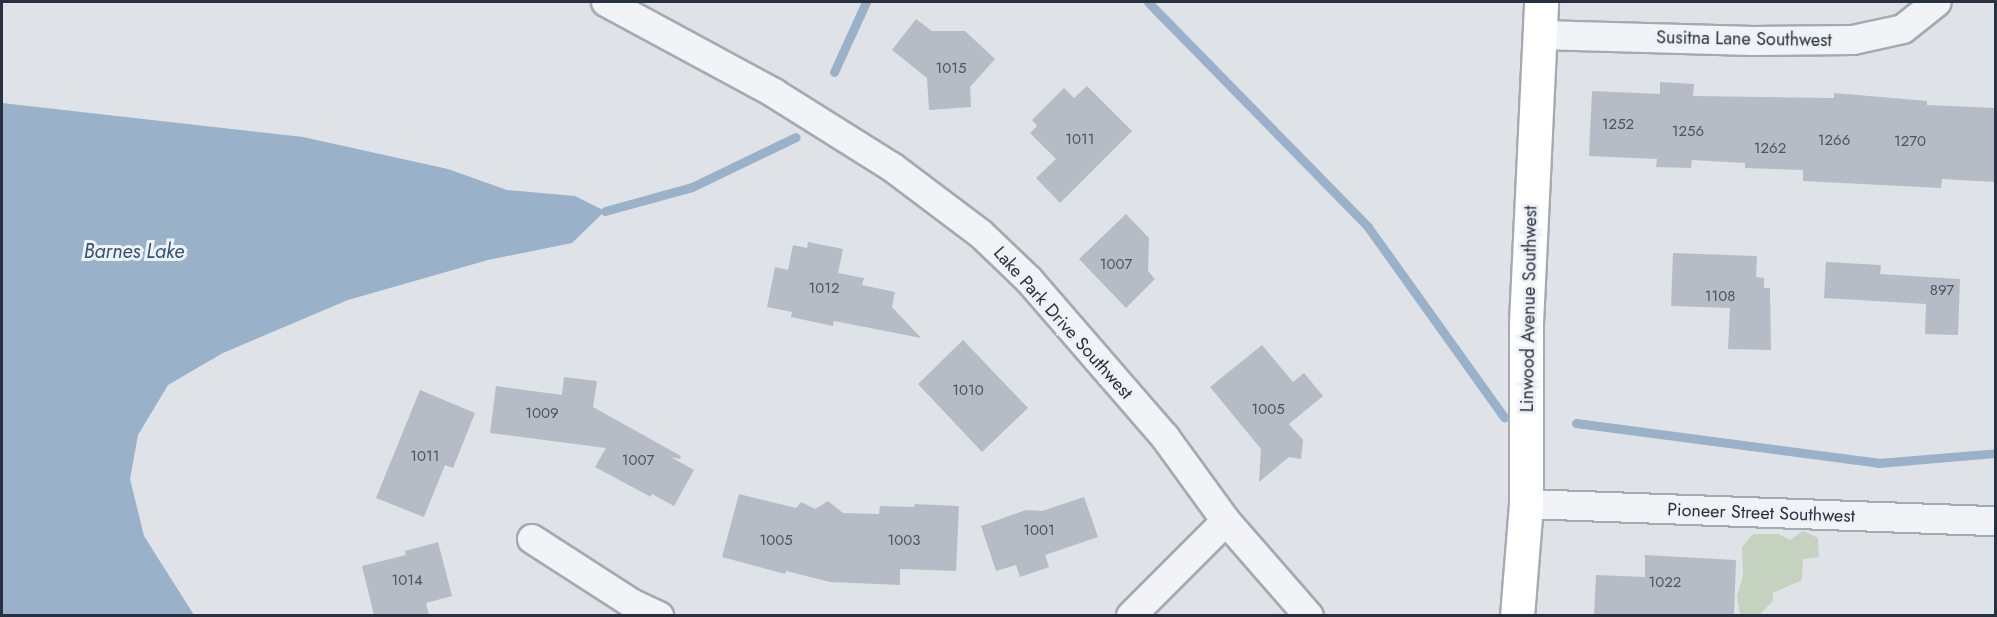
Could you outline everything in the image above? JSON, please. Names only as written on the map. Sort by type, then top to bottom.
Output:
[{"type":"street","name":"Lake Park Drive Southwest","points":[[606,2],[774,93],[892,166],[981,234],[1029,280],[1157,428],[1226,521],[1309,615]]},
{"type":"street","name":"Linwood Avenue Southwest","points":[[1516,615],[1526,504],[1526,323],[1541,2]]},
{"type":"street","name":"Susitna Lane Southwest","points":[[1540,35],[1753,41],[1853,40],[1903,28],[1937,2]]},
{"type":"street","name":"Pioneer Street Southwest","points":[[1526,504],[1995,521]]},
{"type":"street","points":[[1131,615],[1226,521]]},
{"type":"street","points":[[532,538],[633,604],[659,615]]},
{"type":"green space","points":[[1803,531],[1818,538],[1819,557],[1803,559],[1802,580],[1773,593],[1773,601],[1759,615],[1740,615],[1737,596],[1743,576],[1742,547],[1753,534],[1778,534],[1790,540]]},
{"type":"water","name":"Barnes Lake","points":[[2,103],[303,137],[448,169],[507,190],[575,196],[605,211],[572,243],[488,260],[348,300],[223,353],[168,385],[138,435],[130,479],[144,536],[194,615],[2,615]]},
{"type":"building","points":[[916,19],[932,31],[965,31],[995,59],[970,87],[971,107],[929,110],[927,78],[892,50]]},
{"type":"building","points":[[1660,82],[1694,84],[1693,96],[1834,98],[1834,93],[1927,101],[1927,105],[1995,108],[1995,182],[1942,179],[1941,188],[1803,181],[1803,170],[1745,168],[1745,163],[1692,160],[1691,168],[1656,167],[1657,159],[1589,156],[1592,91],[1660,94]]},
{"type":"building","points":[[1087,86],[1132,131],[1060,203],[1036,178],[1056,159],[1030,133],[1037,126],[1032,120],[1064,88],[1074,98]]},
{"type":"building","points":[[1126,214],[1149,238],[1148,271],[1155,279],[1126,308],[1079,259]]},
{"type":"building","points":[[808,242],[843,249],[838,273],[864,278],[862,285],[895,292],[892,307],[921,338],[834,321],[833,326],[791,317],[792,312],[767,307],[775,267],[788,270],[793,245],[807,248]]},
{"type":"building","points":[[1673,253],[1757,256],[1756,277],[1764,278],[1764,288],[1770,288],[1771,350],[1728,349],[1730,308],[1671,306]]},
{"type":"building","points":[[1826,262],[1881,265],[1880,274],[1960,279],[1958,335],[1925,334],[1926,304],[1824,298]]},
{"type":"building","points":[[963,340],[1028,408],[982,452],[918,384]]},
{"type":"building","points":[[1262,345],[1293,382],[1304,373],[1323,396],[1289,424],[1303,440],[1301,459],[1289,457],[1259,482],[1261,449],[1210,387]]},
{"type":"building","points":[[564,377],[597,381],[593,407],[681,456],[680,459],[671,457],[694,470],[674,506],[652,494],[651,497],[595,467],[606,448],[490,433],[496,386],[562,395]]},
{"type":"building","points":[[420,390],[475,413],[453,468],[445,465],[424,517],[376,498]]},
{"type":"building","points":[[739,494],[796,508],[801,502],[815,509],[828,501],[843,513],[879,514],[880,506],[914,507],[915,504],[959,506],[956,571],[900,569],[900,585],[830,582],[786,571],[785,574],[722,557]]},
{"type":"building","points":[[1084,497],[1098,537],[1045,555],[1049,567],[1020,577],[1016,565],[996,571],[981,526],[1026,510],[1042,511]]},
{"type":"building","points":[[438,542],[452,596],[426,603],[429,615],[374,615],[362,566],[406,555],[405,551]]},
{"type":"building","points":[[1645,555],[1736,560],[1734,615],[1594,615],[1596,575],[1645,577]]},
{"type":"waterway","points":[[834,72],[866,2]]},
{"type":"waterway","points":[[1148,2],[1368,227],[1504,417]]},
{"type":"waterway","points":[[605,211],[692,187],[796,137]]},
{"type":"waterway","points":[[1576,423],[1878,463],[1996,453]]}]
